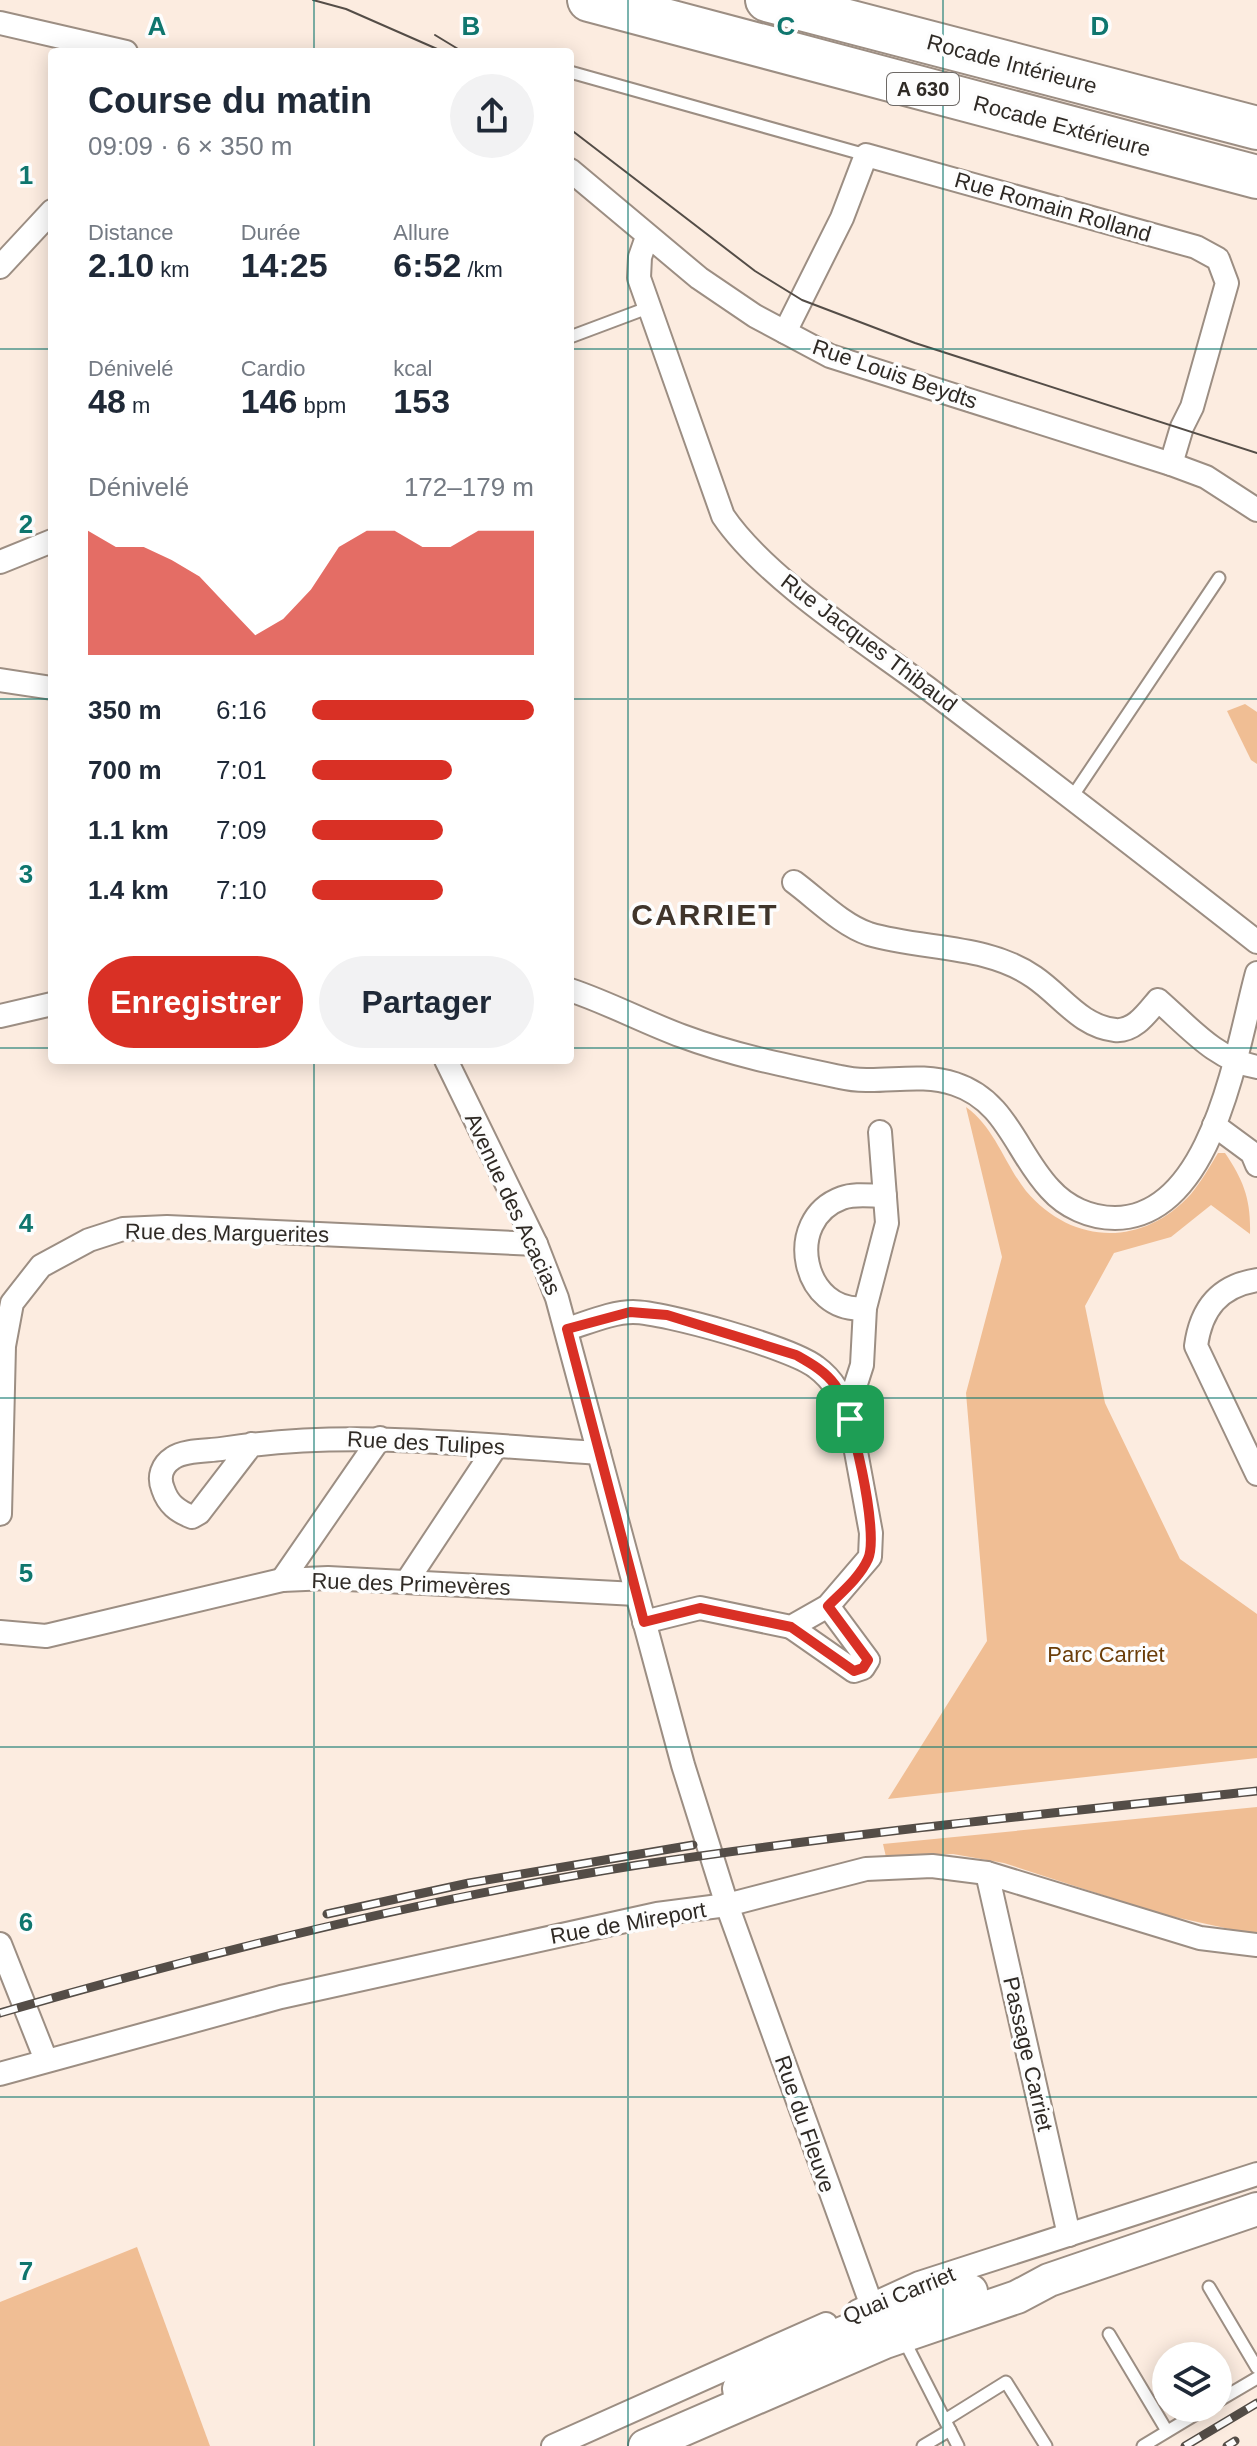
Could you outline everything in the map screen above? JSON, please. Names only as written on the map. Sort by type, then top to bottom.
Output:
[{"type":"highway","name":"Rocade Extérieure","points":[[589,0],[1257,177]]},
{"type":"highway","name":"Rocade Intérieure","points":[[767,0],[1257,128]]},
{"type":"main road","name":"Quai Carriet","points":[[659,2440],[884,2326],[1017,2297],[1049,2280],[1257,2209]]},
{"type":"street","points":[[0,23],[109,48]]},
{"type":"street","points":[[785,332],[842,218],[866,155]]},
{"type":"street","name":"Rue Romain Rolland","points":[[866,155],[1196,247],[1218,259],[1227,283],[1192,407],[1182,427],[1171,464]]},
{"type":"street","name":"Rue Louis Beydts","points":[[574,173],[699,278],[785,332],[830,356],[1171,464],[1206,477],[1257,510]]},
{"type":"street","points":[[2,262],[48,215]]},
{"type":"street","name":"Rue Jacques Thibaud","points":[[647,237],[640,257],[639,278],[723,516],[736,536],[754,555],[837,620],[1072,797],[1257,942]]},
{"type":"street","points":[[0,562],[48,543]]},
{"type":"street","points":[[0,680],[48,687]]},
{"type":"street","points":[[794,882],[867,933],[984,956],[1034,976],[1087,1022],[1118,1030],[1138,1023],[1158,1000],[1246,1065]]},
{"type":"street","points":[[574,991],[612,1004],[680,1035],[736,1054],[846,1079],[908,1077],[957,1084],[978,1095],[1009,1124],[1051,1190],[1074,1208],[1097,1216],[1119,1218],[1135,1214],[1172,1194],[1193,1168],[1246,1065],[1257,973]]},
{"type":"street","points":[[0,1016],[48,1005]]},
{"type":"street","name":"Avenue des Acacias","points":[[448,1064],[536,1244],[567,1329],[683,1765],[727,1905]]},
{"type":"street","points":[[1214,1125],[1252,1153],[1257,1165]]},
{"type":"street","points":[[850,1419],[853,1393],[862,1365],[865,1308],[885,1235],[880,1132]]},
{"type":"street","points":[[865,1308],[850,1310],[834,1304],[815,1286],[806,1263],[807,1234],[817,1215],[831,1203],[845,1197],[885,1196]]},
{"type":"street","name":"Rue des Marguerites","points":[[0,1514],[2,1345],[12,1303],[41,1266],[89,1240],[123,1229],[304,1232],[536,1244]]},
{"type":"street","points":[[1257,1280],[1235,1283],[1218,1295],[1199,1324],[1196,1346],[1257,1474]]},
{"type":"street","points":[[567,1329],[630,1312],[667,1315],[796,1355],[815,1366],[834,1383],[850,1419],[869,1521],[870,1557],[828,1606],[791,1627]]},
{"type":"street","points":[[282,1580],[380,1438]]},
{"type":"street","name":"Rue des Tulipes","points":[[252,1444],[380,1438],[599,1453]]},
{"type":"street","points":[[407,1581],[495,1448]]},
{"type":"street","name":"Rue des Primevères","points":[[0,1632],[46,1636],[282,1580],[407,1581],[636,1594]]},
{"type":"street","points":[[644,1622],[700,1608],[791,1627],[854,1671],[863,1668],[868,1660],[828,1606]]},
{"type":"street","name":"Rue de Mireport","points":[[0,2074],[281,1997],[657,1914],[727,1905],[866,1869],[932,1866],[987,1873],[1200,1938],[1257,1945]]},
{"type":"street","name":"Passage Carriet","points":[[987,1873],[1069,2235]]},
{"type":"street","name":"Rue du Fleuve","points":[[727,1905],[884,2326]]},
{"type":"street","points":[[0,1944],[46,2060]]},
{"type":"street","name":"Quai Carriet","points":[[553,2446],[884,2326],[919,2283],[1257,2174]]},
{"type":"lane","points":[[574,73],[866,155]]},
{"type":"lane","points":[[574,336],[650,307]]},
{"type":"lane","points":[[1072,797],[1219,578]]},
{"type":"lane","points":[[1209,2287],[1257,2368]]},
{"type":"lane","points":[[884,2326],[958,2446]]},
{"type":"lane","points":[[1109,2334],[1167,2431]]},
{"type":"lane","points":[[1232,2393],[1257,2378]]},
{"type":"lane","points":[[923,2446],[1006,2382],[1046,2446]]},
{"type":"lane","points":[[1143,2446],[1182,2422]]},
{"type":"green space","points":[[1245,704],[1257,712],[1257,764],[1251,760],[1227,711]]},
{"type":"green space","name":"Parc Carriet","points":[[966,1107],[985,1125],[1026,1191],[1044,1209],[1064,1222],[1086,1230],[1107,1233],[1129,1231],[1151,1224],[1172,1212],[1191,1194],[1218,1153],[1225,1153],[1242,1182],[1248,1201],[1250,1234],[1211,1205],[1171,1237],[1114,1253],[1085,1306],[1105,1403],[1180,1559],[1257,1614],[1257,1758],[888,1799],[987,1641],[966,1393],[1002,1257]]},
{"type":"green space","points":[[1257,1807],[1257,1935],[1161,1914],[1004,1863],[953,1854],[886,1857],[883,1844]]},
{"type":"green space","points":[[137,2247],[210,2446],[0,2446],[0,2302]]},
{"type":"tram line","points":[[313,0],[346,9],[435,48]]},
{"type":"tram line","points":[[435,35],[456,48]]},
{"type":"tram line","points":[[574,132],[755,271],[802,300],[915,343],[1257,453]]},
{"type":"railway","points":[[0,2013],[317,1929],[557,1879],[870,1834],[1257,1791]]},
{"type":"railway","points":[[327,1914],[469,1883],[693,1845]]},
{"type":"railway","points":[[1185,2446],[1257,2403]]},
{"type":"railway","points":[[1227,2446],[1235,2441]]},
{"type":"district","name":"CARRIET","points":[[705,914]]},
{"type":"route","points":[[630,1312],[667,1315],[796,1355],[815,1366],[834,1383],[850,1419],[871,1533],[870,1557],[828,1606],[868,1660],[863,1668],[854,1671],[791,1627],[700,1608],[644,1622],[567,1329],[630,1312]]}]
